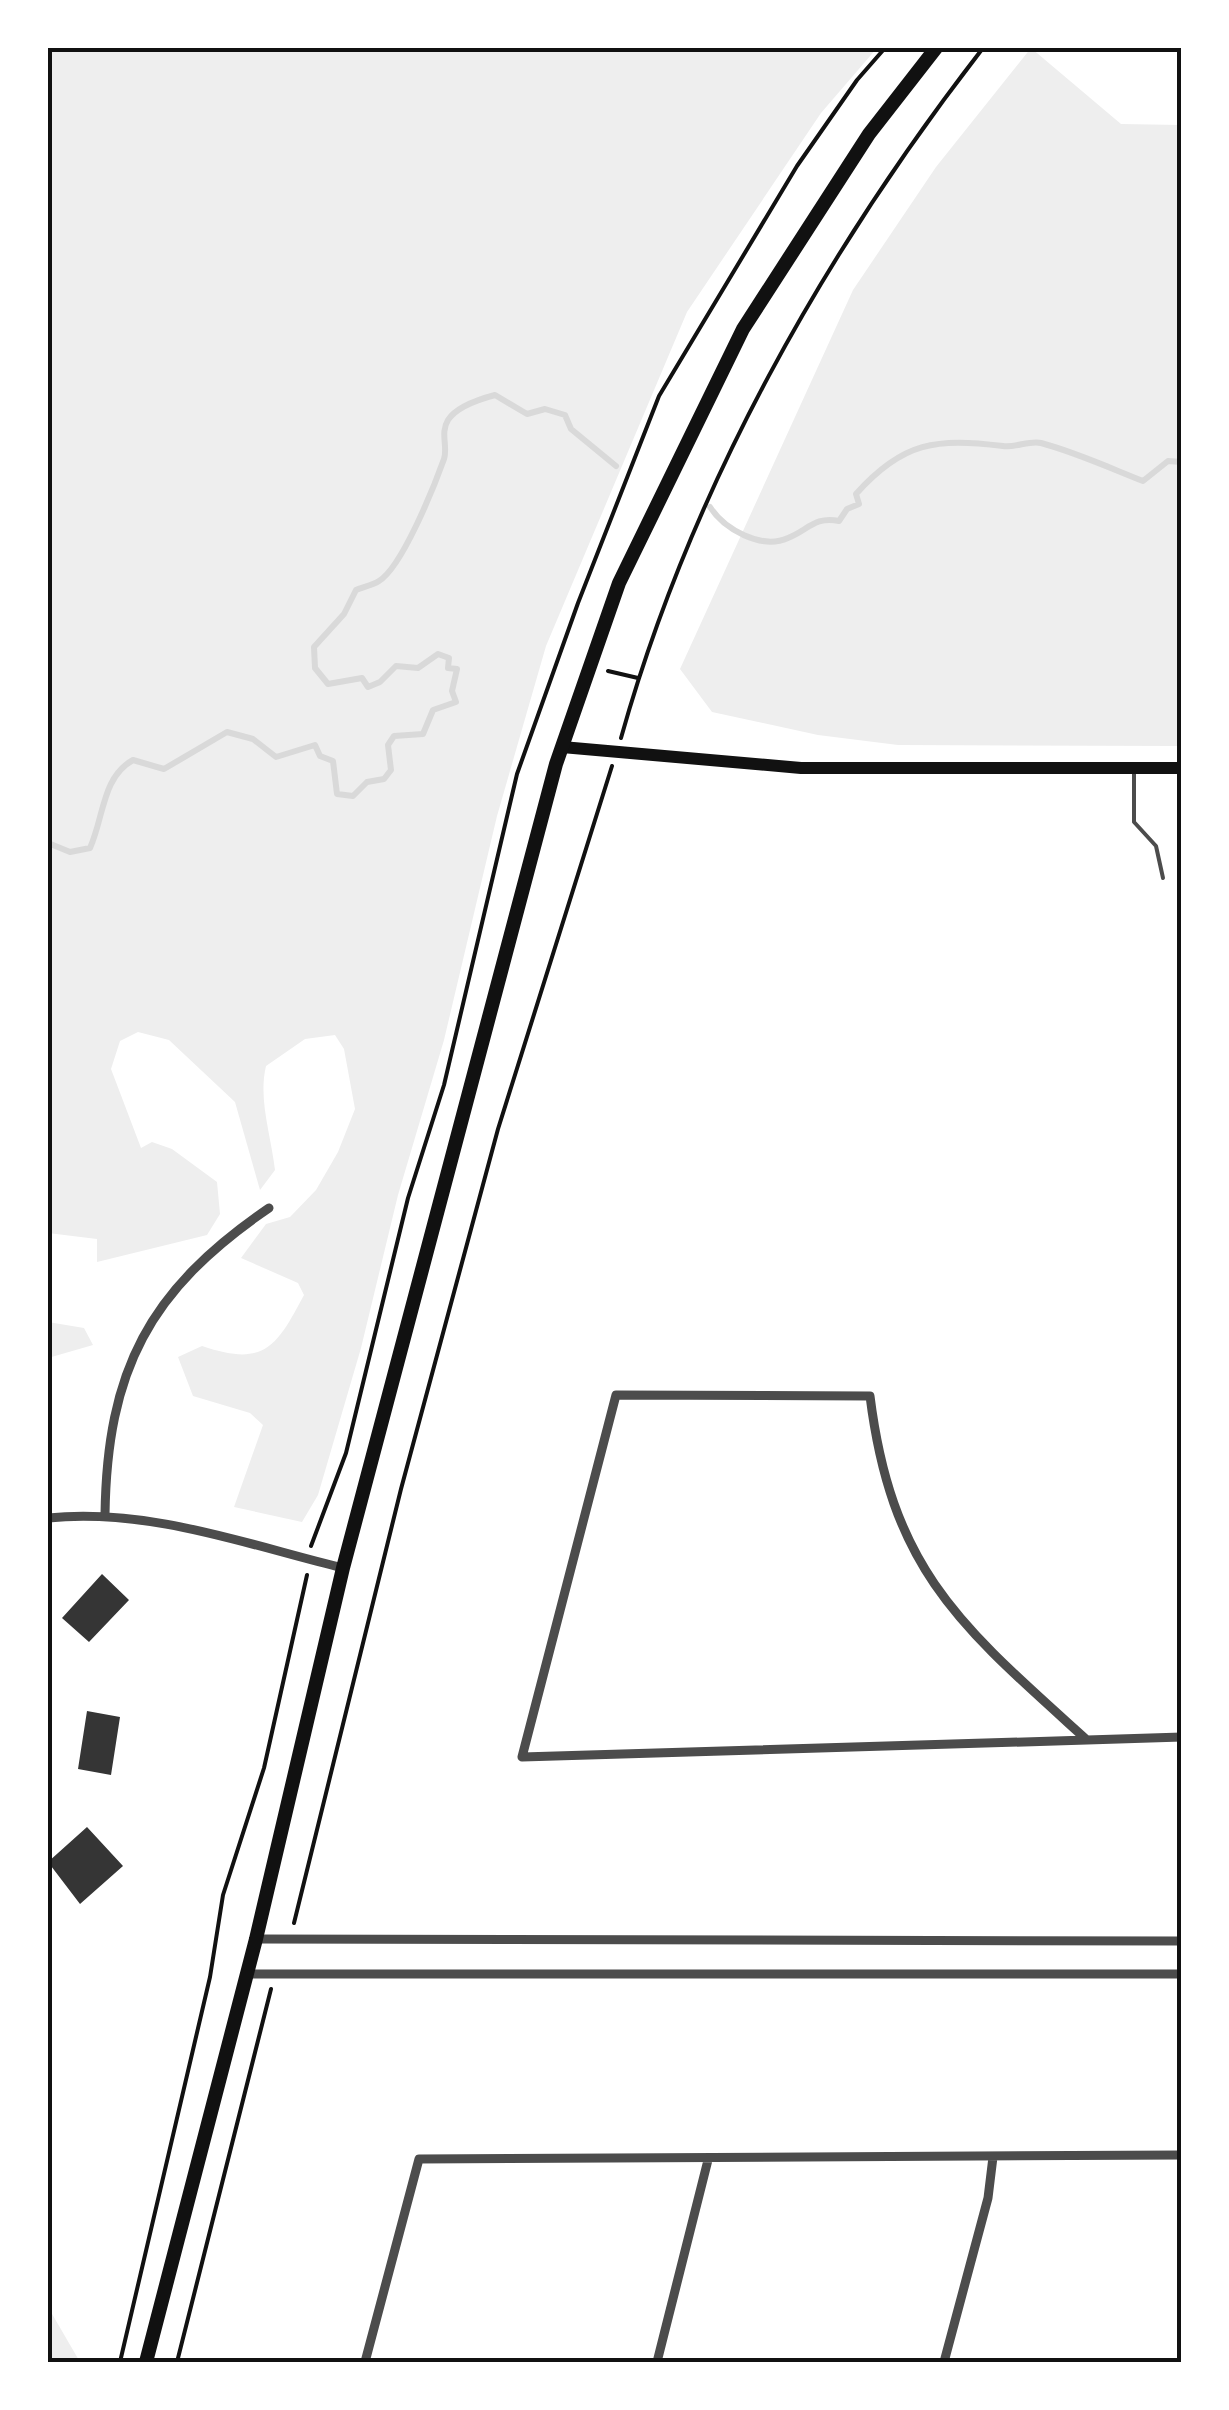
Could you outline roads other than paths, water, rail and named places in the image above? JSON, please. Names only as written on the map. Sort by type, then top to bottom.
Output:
[{"type":"main road","points":[[146,2362],[256,1939],[343,1568],[562,747],[620,584],[742,329],[869,134],[936,48]]},
{"type":"main road","points":[[562,747],[801,768],[1182,768]]},
{"type":"street","points":[[104,1515],[108,1437],[141,1338],[188,1272],[219,1242],[269,1208]]},
{"type":"street","points":[[1087,1740],[986,1646],[928,1578],[908,1543],[884,1480],[870,1396],[616,1395],[522,1757],[1087,1740],[1182,1737]]},
{"type":"street","points":[[48,1518],[104,1515],[161,1521],[343,1568]]},
{"type":"street","points":[[256,1939],[1182,1941]]},
{"type":"street","points":[[246,1974],[1182,1974]]},
{"type":"street","points":[[365,2362],[418,2159],[1182,2155]]},
{"type":"street","points":[[944,2362],[988,2198],[993,2158]]},
{"type":"street","points":[[657,2362],[708,2160]]},
{"type":"lane","points":[[1134,768],[1134,822],[1156,846],[1162,878]]},
{"type":"waterway","points":[[48,843],[70,852],[90,848],[109,787],[123,767],[133,760],[164,769],[227,732],[253,739],[276,757],[315,745],[320,756],[333,761],[337,794],[353,796],[367,782],[384,779],[391,770],[388,745],[394,736],[423,734],[433,710],[456,702],[452,691],[457,669],[448,668],[449,658],[438,654],[418,668],[396,666],[380,682],[368,687],[362,678],[328,684],[315,668],[314,647],[344,614],[356,590],[379,581],[397,560],[433,488],[445,454],[446,425],[457,411],[495,395],[527,414],[545,409],[565,415],[571,429],[616,466]]},
{"type":"waterway","points":[[710,507],[734,530],[755,539],[777,541],[818,522],[839,521],[847,509],[859,504],[856,494],[890,463],[906,453],[940,444],[1041,443],[1143,481],[1168,461],[1182,462]]}]
